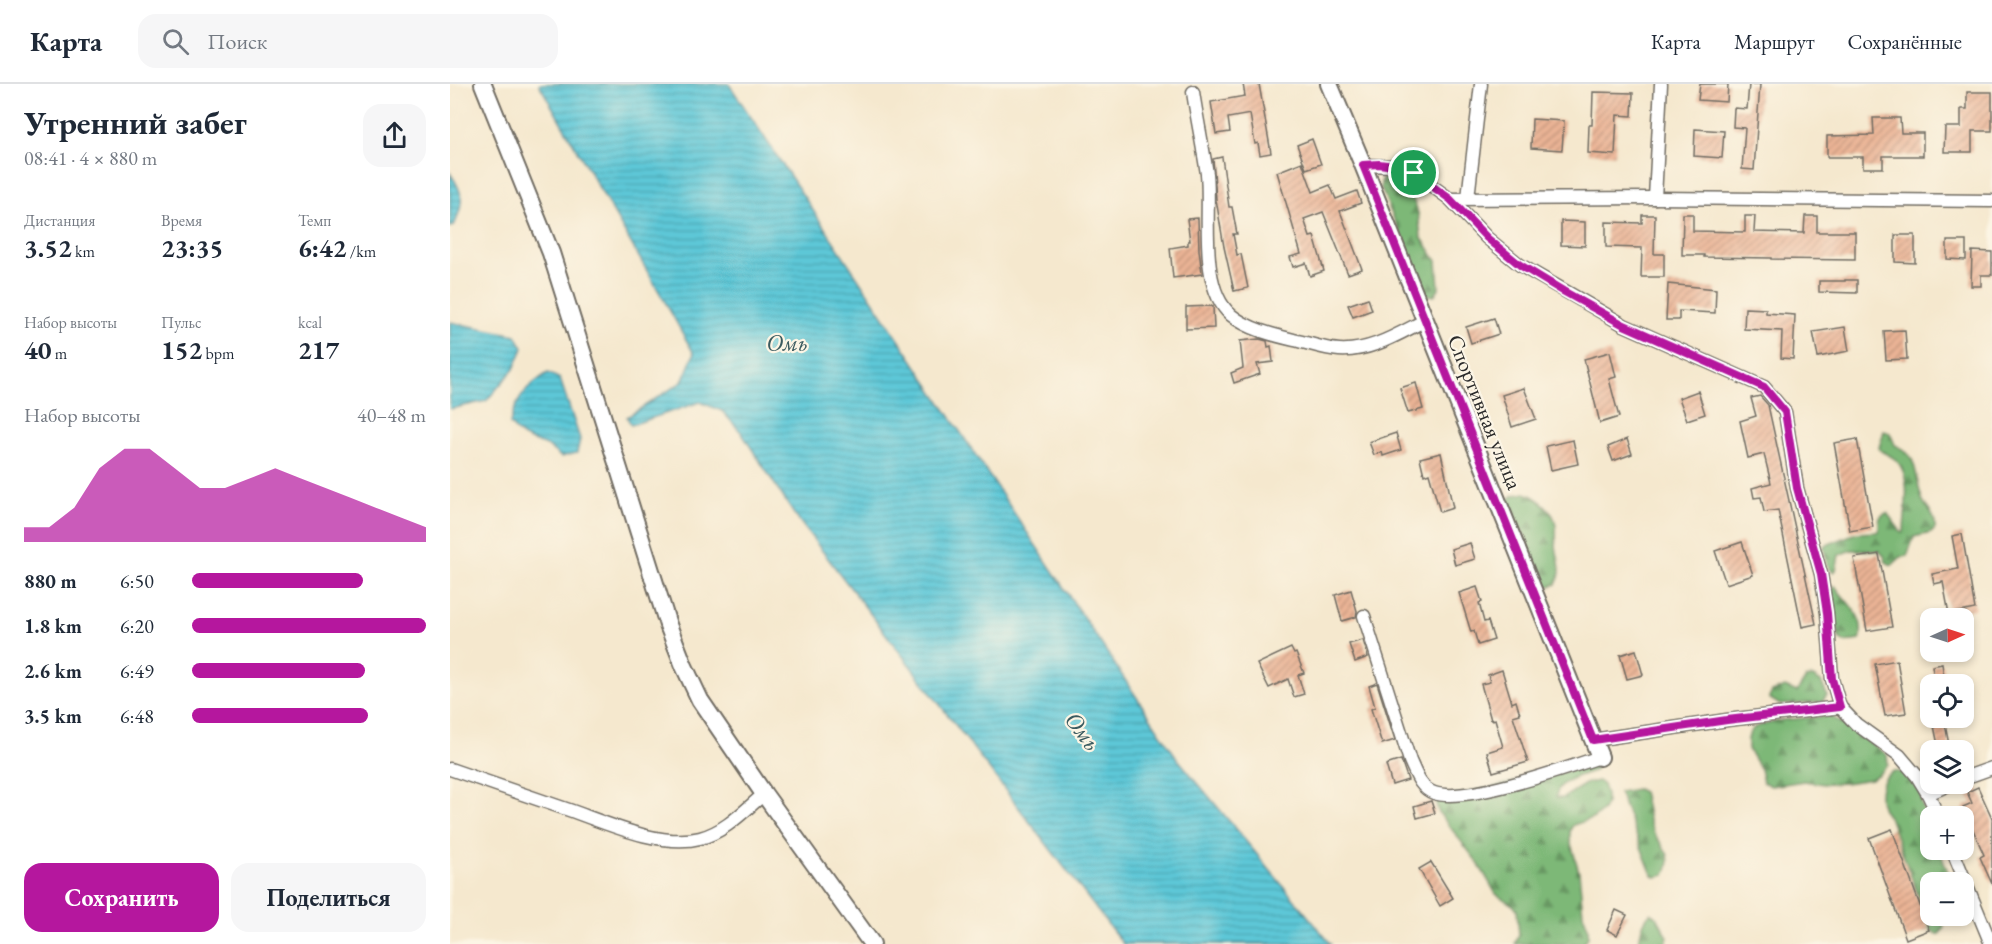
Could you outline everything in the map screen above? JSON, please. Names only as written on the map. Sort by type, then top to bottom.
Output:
[{"type":"street","points":[[483,84],[551,253],[668,625],[680,656],[700,700],[764,794],[872,944]]},
{"type":"street","name":"Спортивная улица","points":[[1329,84],[1600,757]]},
{"type":"street","points":[[1468,198],[1481,84]]},
{"type":"street","points":[[1655,198],[1661,84]]},
{"type":"street","points":[[1193,93],[1207,176],[1212,279],[1222,304],[1231,315],[1256,329],[1278,337],[1337,350],[1364,347],[1383,341],[1424,321]]},
{"type":"street","points":[[1363,165],[1394,166],[1414,173],[1450,199],[1487,238],[1520,265],[1624,325],[1764,387],[1785,412],[1797,488],[1821,574],[1827,613],[1832,679],[1840,707],[1856,724],[1899,754],[1920,780]]},
{"type":"street","points":[[1450,199],[1992,201]]},
{"type":"street","points":[[1364,616],[1410,761],[1418,780],[1433,793],[1469,794],[1545,776],[1600,757]]},
{"type":"street","points":[[1593,740],[1727,720],[1840,707]]},
{"type":"street","points":[[1974,774],[1992,768]]},
{"type":"street","points":[[450,769],[627,830],[664,839],[684,841],[702,838],[724,827],[764,794]]},
{"type":"street","points":[[1929,794],[1934,806]]},
{"type":"street","points":[[1957,860],[1991,944]]},
{"type":"green space","points":[[1391,174],[1412,197],[1418,213],[1421,237],[1437,261],[1439,288],[1434,296],[1425,294],[1381,188],[1381,180]]},
{"type":"green space","points":[[1884,431],[1890,433],[1895,445],[1909,455],[1915,468],[1922,499],[1933,516],[1935,529],[1931,533],[1914,537],[1907,556],[1901,557],[1892,565],[1886,562],[1879,551],[1851,550],[1839,555],[1836,570],[1833,572],[1827,563],[1824,546],[1856,533],[1877,532],[1881,517],[1887,513],[1902,533],[1904,532],[1907,495],[1905,477],[1897,461],[1879,448]]},
{"type":"green space","points":[[1525,493],[1536,498],[1545,506],[1555,521],[1560,572],[1556,584],[1547,587],[1537,579],[1524,534],[1509,510],[1509,499],[1514,495]]},
{"type":"green space","points":[[1835,586],[1858,617],[1861,624],[1860,640],[1845,642],[1839,638],[1831,590]]},
{"type":"green space","points":[[1813,677],[1821,682],[1827,695],[1822,702],[1780,705],[1769,698],[1772,692],[1785,687],[1797,692],[1806,678]]},
{"type":"green space","points":[[1829,716],[1887,755],[1888,765],[1871,779],[1845,783],[1824,784],[1804,781],[1771,786],[1763,782],[1760,769],[1748,749],[1750,732],[1755,727],[1782,720]]},
{"type":"green space","points":[[1595,765],[1596,770],[1577,776],[1560,787],[1556,798],[1563,798],[1587,783],[1598,781],[1603,785],[1606,794],[1606,804],[1603,810],[1594,818],[1573,825],[1570,830],[1570,840],[1579,872],[1588,937],[1583,944],[1515,944],[1519,935],[1517,910],[1496,894],[1478,863],[1439,813],[1436,804],[1440,798]]},
{"type":"green space","points":[[1894,771],[1903,773],[1920,790],[1922,806],[1920,806],[1920,860],[1943,860],[1948,872],[1920,872],[1920,900],[1890,819],[1880,800],[1881,787],[1888,775]]},
{"type":"green space","points":[[1637,789],[1643,792],[1651,826],[1668,856],[1665,875],[1655,877],[1651,872],[1619,792]]},
{"type":"green space","points":[[1651,913],[1658,919],[1668,937],[1666,944],[1639,944],[1644,923]]},
{"type":"green space","points":[[1930,926],[1944,926],[1944,929],[1938,935]]},
{"type":"water","name":"Омь","points":[[539,84],[729,84],[1177,758],[1331,944],[1123,944],[794,514],[741,432],[722,411],[700,402],[631,425],[627,417],[682,382],[694,354]]},
{"type":"water","points":[[450,173],[458,187],[461,204],[454,226],[450,227]]},
{"type":"water","points":[[450,322],[516,335],[523,348],[514,369],[486,401],[450,409]]},
{"type":"water","points":[[548,373],[560,379],[580,439],[577,453],[561,457],[546,446],[522,436],[510,424],[523,394]]},
{"type":"building","points":[[1243,84],[1259,84],[1271,153],[1260,155],[1258,143],[1255,144],[1250,114],[1228,118],[1230,132],[1216,134],[1211,102],[1245,96]]},
{"type":"building","points":[[1700,84],[1728,84],[1727,102],[1698,100]]},
{"type":"building","points":[[1749,84],[1760,84],[1754,170],[1742,169],[1745,128],[1733,127],[1734,108],[1747,109]]},
{"type":"building","points":[[1593,92],[1633,93],[1632,116],[1617,115],[1615,155],[1588,153]]},
{"type":"building","points":[[1967,92],[1992,92],[1992,131],[1972,131],[1972,152],[1944,152],[1945,127],[1961,127],[1961,109],[1967,109]]},
{"type":"building","points":[[1873,118],[1900,118],[1901,133],[1923,133],[1923,156],[1883,156],[1883,168],[1863,168],[1863,157],[1827,157],[1827,136],[1874,135]]},
{"type":"building","points":[[1532,119],[1564,121],[1562,150],[1531,148]]},
{"type":"building","points":[[1695,129],[1724,131],[1722,158],[1694,156]]},
{"type":"building","points":[[1312,139],[1321,164],[1306,169],[1297,145]]},
{"type":"building","points":[[1222,157],[1229,207],[1232,207],[1237,234],[1233,234],[1237,255],[1241,254],[1248,288],[1234,291],[1216,199],[1213,159]]},
{"type":"building","points":[[1302,162],[1313,192],[1330,185],[1336,199],[1357,191],[1361,203],[1340,211],[1362,269],[1348,274],[1323,212],[1304,219],[1310,237],[1314,236],[1324,271],[1310,276],[1306,263],[1293,267],[1290,257],[1301,254],[1277,172]]},
{"type":"building","points":[[1683,214],[1693,214],[1693,231],[1745,232],[1745,216],[1755,216],[1754,232],[1804,233],[1805,216],[1817,216],[1817,232],[1855,232],[1855,260],[1682,255]]},
{"type":"building","points":[[1642,215],[1655,215],[1654,254],[1664,254],[1664,277],[1641,277],[1642,248],[1606,247],[1606,222],[1642,223]]},
{"type":"building","points":[[1198,218],[1202,274],[1173,278],[1170,248],[1188,245],[1190,241],[1187,219]]},
{"type":"building","points":[[1561,221],[1585,222],[1585,246],[1561,245]]},
{"type":"building","points":[[1895,235],[1915,235],[1915,263],[1895,262]]},
{"type":"building","points":[[1947,241],[1966,241],[1966,260],[1947,259]]},
{"type":"building","points":[[1972,251],[1992,252],[1992,275],[1981,275],[1981,286],[1971,286]]},
{"type":"building","points":[[1857,280],[1857,293],[1819,292],[1819,281]]},
{"type":"building","points":[[1668,284],[1716,289],[1715,313],[1679,311],[1679,320],[1666,320]]},
{"type":"building","points":[[1368,298],[1372,310],[1353,317],[1348,305]]},
{"type":"building","points":[[1213,306],[1214,328],[1186,329],[1186,307]]},
{"type":"building","points":[[1745,308],[1766,309],[1766,313],[1795,315],[1793,359],[1781,358],[1782,331],[1744,329]]},
{"type":"building","points":[[1494,318],[1499,334],[1471,343],[1466,327]]},
{"type":"building","points":[[1845,327],[1849,351],[1818,357],[1813,332]]},
{"type":"building","points":[[1905,330],[1907,359],[1886,360],[1884,331]]},
{"type":"building","points":[[1259,339],[1267,341],[1268,347],[1271,346],[1273,362],[1257,364],[1260,374],[1234,383],[1231,373],[1243,368],[1240,341]]},
{"type":"building","points":[[1610,352],[1616,377],[1609,379],[1619,417],[1600,423],[1584,359]]},
{"type":"building","points":[[1416,383],[1423,409],[1408,413],[1400,388]]},
{"type":"building","points":[[1524,388],[1536,419],[1512,427],[1502,395]]},
{"type":"building","points":[[1698,391],[1705,414],[1687,420],[1679,398]]},
{"type":"building","points":[[1760,396],[1768,405],[1816,624],[1802,627],[1778,510],[1764,512],[1761,497],[1754,498],[1752,488],[1771,483],[1764,454],[1748,458],[1740,421],[1756,416],[1751,398]]},
{"type":"building","points":[[1396,433],[1401,450],[1383,456],[1382,452],[1374,455],[1369,442]]},
{"type":"building","points":[[1627,439],[1632,454],[1613,461],[1608,447]]},
{"type":"building","points":[[1857,439],[1873,527],[1850,531],[1834,443]]},
{"type":"building","points":[[1573,440],[1578,464],[1551,470],[1546,446]]},
{"type":"building","points":[[1441,453],[1453,508],[1440,512],[1429,473],[1424,475],[1420,458]]},
{"type":"building","points":[[1962,534],[1975,609],[1948,608],[1943,582],[1934,584],[1932,574],[1958,569],[1952,536]]},
{"type":"building","points":[[1742,542],[1753,575],[1726,584],[1715,551]]},
{"type":"building","points":[[1470,543],[1475,559],[1455,565],[1451,549]]},
{"type":"building","points":[[1879,554],[1892,627],[1867,631],[1854,558]]},
{"type":"building","points":[[1477,587],[1482,602],[1479,603],[1484,622],[1488,621],[1494,640],[1478,645],[1474,631],[1471,632],[1459,593]]},
{"type":"building","points":[[1351,590],[1357,611],[1356,617],[1342,621],[1335,595]]},
{"type":"building","points":[[1363,640],[1368,657],[1355,662],[1349,644]]},
{"type":"building","points":[[1291,648],[1294,654],[1296,653],[1304,673],[1298,675],[1304,694],[1294,697],[1288,679],[1269,688],[1257,664]]},
{"type":"building","points":[[1636,650],[1643,675],[1627,679],[1620,655]]},
{"type":"building","points":[[1897,660],[1906,713],[1885,716],[1875,664]]},
{"type":"building","points":[[1942,664],[1944,674],[1933,674],[1932,666]]},
{"type":"building","points":[[1502,670],[1512,703],[1516,701],[1520,714],[1513,716],[1528,762],[1493,772],[1487,752],[1503,747],[1495,719],[1491,720],[1481,684],[1490,682],[1488,675]]},
{"type":"building","points":[[1377,683],[1395,740],[1382,744],[1371,709],[1375,707],[1369,686]]},
{"type":"building","points":[[1934,728],[1946,728],[1948,740],[1937,740]]},
{"type":"building","points":[[1401,760],[1408,780],[1392,785],[1386,765]]},
{"type":"building","points":[[1978,787],[1992,818],[1992,884],[1980,857],[1984,855],[1974,832],[1974,806],[1965,806],[1972,803],[1968,794],[1974,794],[1974,789]]},
{"type":"building","points":[[1431,801],[1435,813],[1417,818],[1414,806]]},
{"type":"building","points":[[1892,829],[1920,905],[1920,926],[1928,926],[1929,930],[1906,939],[1869,838]]},
{"type":"building","points":[[1431,862],[1453,898],[1440,906],[1419,869]]},
{"type":"building","points":[[1616,910],[1627,915],[1617,935],[1607,930]]},
{"type":"route","points":[[1363,165],[1394,166],[1414,173],[1450,199],[1487,238],[1520,265],[1624,325],[1764,387],[1785,412],[1797,488],[1821,574],[1827,613],[1832,679],[1840,707],[1727,720],[1593,740],[1363,165]]}]
